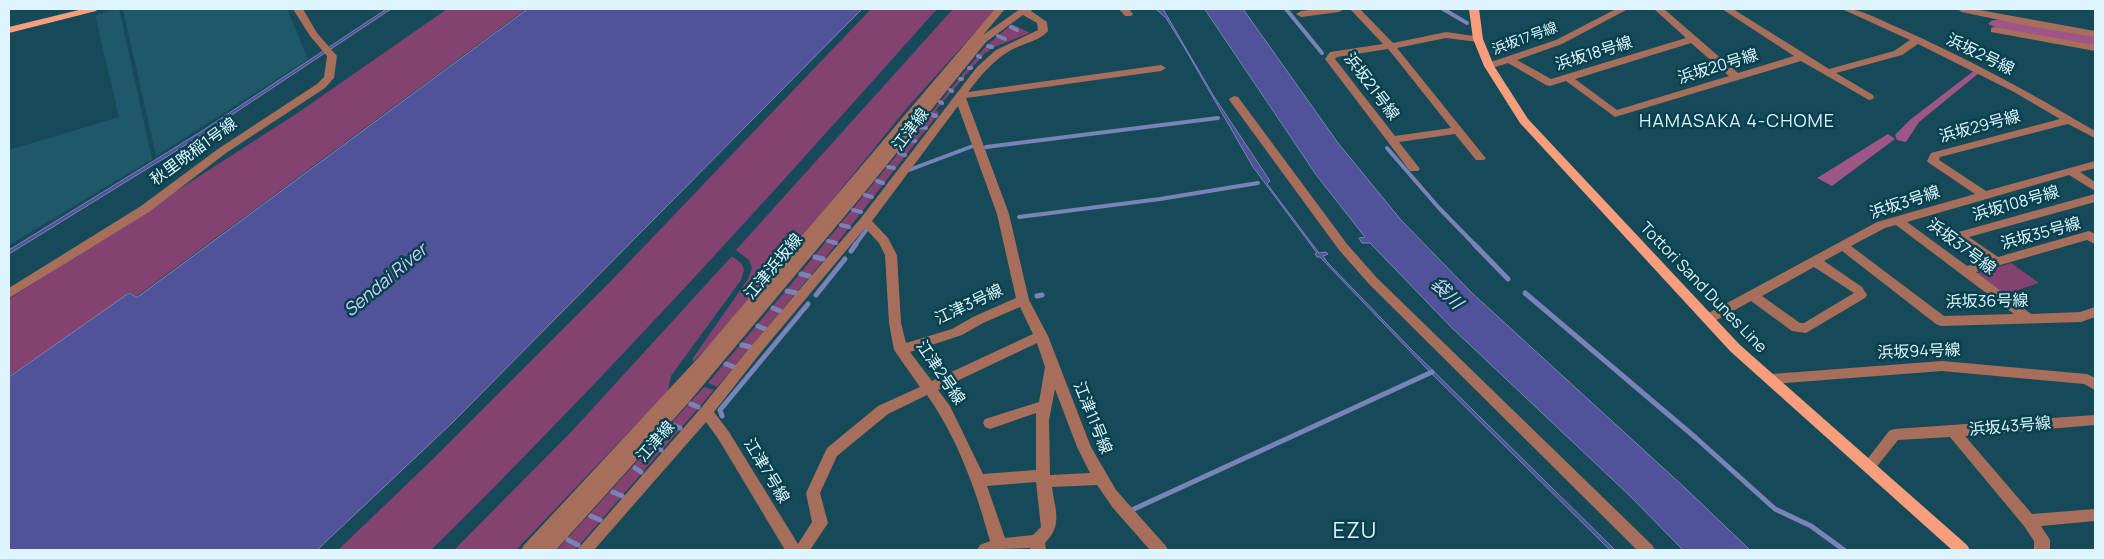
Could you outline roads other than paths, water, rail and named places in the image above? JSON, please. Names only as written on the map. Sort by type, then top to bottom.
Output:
[{"type":"main road","points":[[9,22],[62,9]]},
{"type":"main road","points":[[9,30],[93,9]]},
{"type":"main road","name":"Tottori Sand Dunes Line","points":[[1474,9],[1478,39],[1489,66],[1524,121],[1735,348],[1962,550]]},
{"type":"street","name":"秋里晩稲1号線","points":[[9,294],[145,208],[222,151],[321,86],[329,78],[332,64],[327,51],[313,34],[298,9]]},
{"type":"street","points":[[529,550],[703,362],[1000,9]]},
{"type":"street","points":[[1301,14],[1339,9]]},
{"type":"street","points":[[1355,9],[1390,46],[1480,158]]},
{"type":"street","name":"浜坂17号線","points":[[1489,66],[1559,42],[1621,9]]},
{"type":"street","points":[[1659,9],[1736,77]]},
{"type":"street","name":"浜坂20号線","points":[[1727,9],[1802,57]]},
{"type":"street","name":"浜坂2号線","points":[[1847,9],[1917,40],[2018,90],[2095,135]]},
{"type":"street","points":[[1962,9],[2023,22],[2095,34]]},
{"type":"street","name":"江津線","points":[[585,550],[706,412],[757,348],[865,221],[973,78],[993,57],[1009,46],[1031,38],[1043,31],[1042,22],[1026,10]]},
{"type":"street","name":"江津浜坂線","points":[[547,550],[684,398],[861,189],[983,40],[1014,16],[1026,10]]},
{"type":"street","points":[[1994,30],[2095,48]]},
{"type":"street","name":"浜坂21号線","points":[[1458,130],[1392,140],[1330,59],[1334,54],[1446,35],[1478,39]]},
{"type":"street","name":"浜坂18号線","points":[[1509,58],[1550,83],[1693,39]]},
{"type":"street","points":[[1830,72],[1898,53],[1917,40]]},
{"type":"street","points":[[1802,57],[1870,97]]},
{"type":"street","name":"浜坂20号線","points":[[1568,78],[1615,114],[1802,57]]},
{"type":"street","points":[[992,548],[1037,546],[1048,530],[1042,420],[1052,368],[1041,336],[1023,300],[1004,214],[960,96],[1161,68]]},
{"type":"street","points":[[1234,99],[1343,247],[1373,281],[1647,550]]},
{"type":"street","name":"浜坂29号線","points":[[1984,195],[1933,161],[1935,155],[2068,120]]},
{"type":"street","points":[[1392,140],[1414,169]]},
{"type":"street","name":"浜坂3号線","points":[[1708,319],[1881,225],[2095,164]]},
{"type":"street","points":[[2069,170],[2095,187]]},
{"type":"street","name":"浜坂108号線","points":[[1996,262],[1959,236],[2095,198]]},
{"type":"street","name":"浜坂37号線","points":[[1897,220],[2028,318]]},
{"type":"street","name":"江津2号線","points":[[865,221],[884,241],[891,255],[895,323],[901,350],[945,410],[970,459],[978,481],[992,548]]},
{"type":"street","name":"浜坂35号線","points":[[1966,271],[2089,235],[2095,240]]},
{"type":"street","name":"浜坂36号線","points":[[1843,246],[1941,321],[2081,317],[2095,312]]},
{"type":"street","points":[[1752,295],[1797,328],[1806,328],[1861,295],[1858,290],[1814,261]]},
{"type":"street","name":"江津3号線","points":[[901,350],[957,332],[978,320],[1023,300]]},
{"type":"street","points":[[802,550],[820,523],[813,493],[832,452],[883,410],[928,387],[1041,336]]},
{"type":"street","name":"浜坂94号線","points":[[1772,379],[1942,366],[2087,379],[2095,385]]},
{"type":"street","name":"江津11号線","points":[[1052,368],[1064,392],[1078,435],[1101,479],[1128,515],[1160,550]]},
{"type":"street","points":[[990,423],[1045,405]]},
{"type":"street","name":"江津7号線","points":[[706,412],[724,436],[793,550]]},
{"type":"street","name":"浜坂43号線","points":[[1953,431],[2095,420]]},
{"type":"street","points":[[1869,466],[1894,435],[1953,431]]},
{"type":"street","name":"浜坂43号線","points":[[1953,431],[2029,521],[2042,540],[2042,550]]},
{"type":"street","points":[[978,481],[1009,477],[1101,479]]},
{"type":"street","points":[[2029,521],[2095,515]]},
{"type":"water","points":[[387,9],[391,9],[200,136],[9,254],[9,250],[202,131]]},
{"type":"water","name":"Sendai River","points":[[528,9],[862,9],[452,423],[317,550],[9,550],[9,377],[129,293],[137,297]]},
{"type":"water","points":[[1156,9],[1163,9],[1213,95],[1270,181],[1267,184],[1319,253],[1326,252],[1328,254],[1323,256],[1327,262],[1412,350],[1615,550],[1610,550],[1427,369],[1320,257],[1317,257],[1315,254],[1317,253],[1253,167],[1184,47],[1166,18]]},
{"type":"water","name":"袋川","points":[[1205,9],[1243,9],[1338,143],[1401,220],[1472,293],[1750,550],[1683,550],[1630,496],[1452,328],[1370,243],[1362,243],[1359,238],[1365,237],[1317,176]]},
{"type":"waterway","points":[[1286,9],[1322,53]]},
{"type":"waterway","points":[[1443,9],[1467,23]]},
{"type":"waterway","points":[[1011,27],[1017,30]]},
{"type":"waterway","points":[[998,36],[1005,39]]},
{"type":"waterway","points":[[988,46],[992,47]]},
{"type":"waterway","points":[[930,114],[936,116]]},
{"type":"waterway","points":[[986,147],[1218,118]]},
{"type":"waterway","points":[[920,127],[926,128]]},
{"type":"waterway","points":[[909,140],[915,141]]},
{"type":"waterway","points":[[909,170],[973,146]]},
{"type":"waterway","points":[[1387,148],[1439,208],[1475,245]]},
{"type":"waterway","points":[[899,153],[905,155]]},
{"type":"waterway","points":[[888,167],[894,168]]},
{"type":"waterway","points":[[877,181],[883,183]]},
{"type":"waterway","points":[[1019,217],[1160,199],[1258,183]]},
{"type":"waterway","points":[[865,195],[872,197]]},
{"type":"waterway","points":[[853,210],[861,212]]},
{"type":"waterway","points":[[841,225],[849,227]]},
{"type":"waterway","points":[[855,245],[867,229]]},
{"type":"waterway","points":[[828,241],[836,243]]},
{"type":"waterway","points":[[851,251],[856,244]]},
{"type":"waterway","points":[[1474,244],[1508,279]]},
{"type":"waterway","points":[[815,257],[823,259]]},
{"type":"waterway","points":[[816,295],[845,259]]},
{"type":"waterway","points":[[801,274],[809,276]]},
{"type":"waterway","points":[[787,291],[796,293]]},
{"type":"waterway","points":[[1525,293],[1696,438],[1775,509],[1811,526],[1844,550]]},
{"type":"waterway","points":[[1037,296],[1042,295]]},
{"type":"waterway","points":[[722,416],[720,410],[808,304]]},
{"type":"waterway","points":[[773,308],[780,311]]},
{"type":"waterway","points":[[758,326],[765,329]]},
{"type":"waterway","points":[[742,345],[750,347]]},
{"type":"waterway","points":[[726,364],[734,367]]},
{"type":"waterway","points":[[1134,509],[1432,372]]},
{"type":"waterway","points":[[691,404],[698,407]]},
{"type":"waterway","points":[[673,425],[680,428]]},
{"type":"waterway","points":[[653,447],[661,450]]},
{"type":"waterway","points":[[635,468],[641,472]]},
{"type":"waterway","points":[[613,492],[622,496]]},
{"type":"waterway","points":[[591,516],[600,520]]},
{"type":"waterway","points":[[568,540],[578,545]]},
{"type":"district","name":"HAMASAKA 4-CHOME","points":[[1737,122]]},
{"type":"district","name":"EZU","points":[[1355,532]]}]
